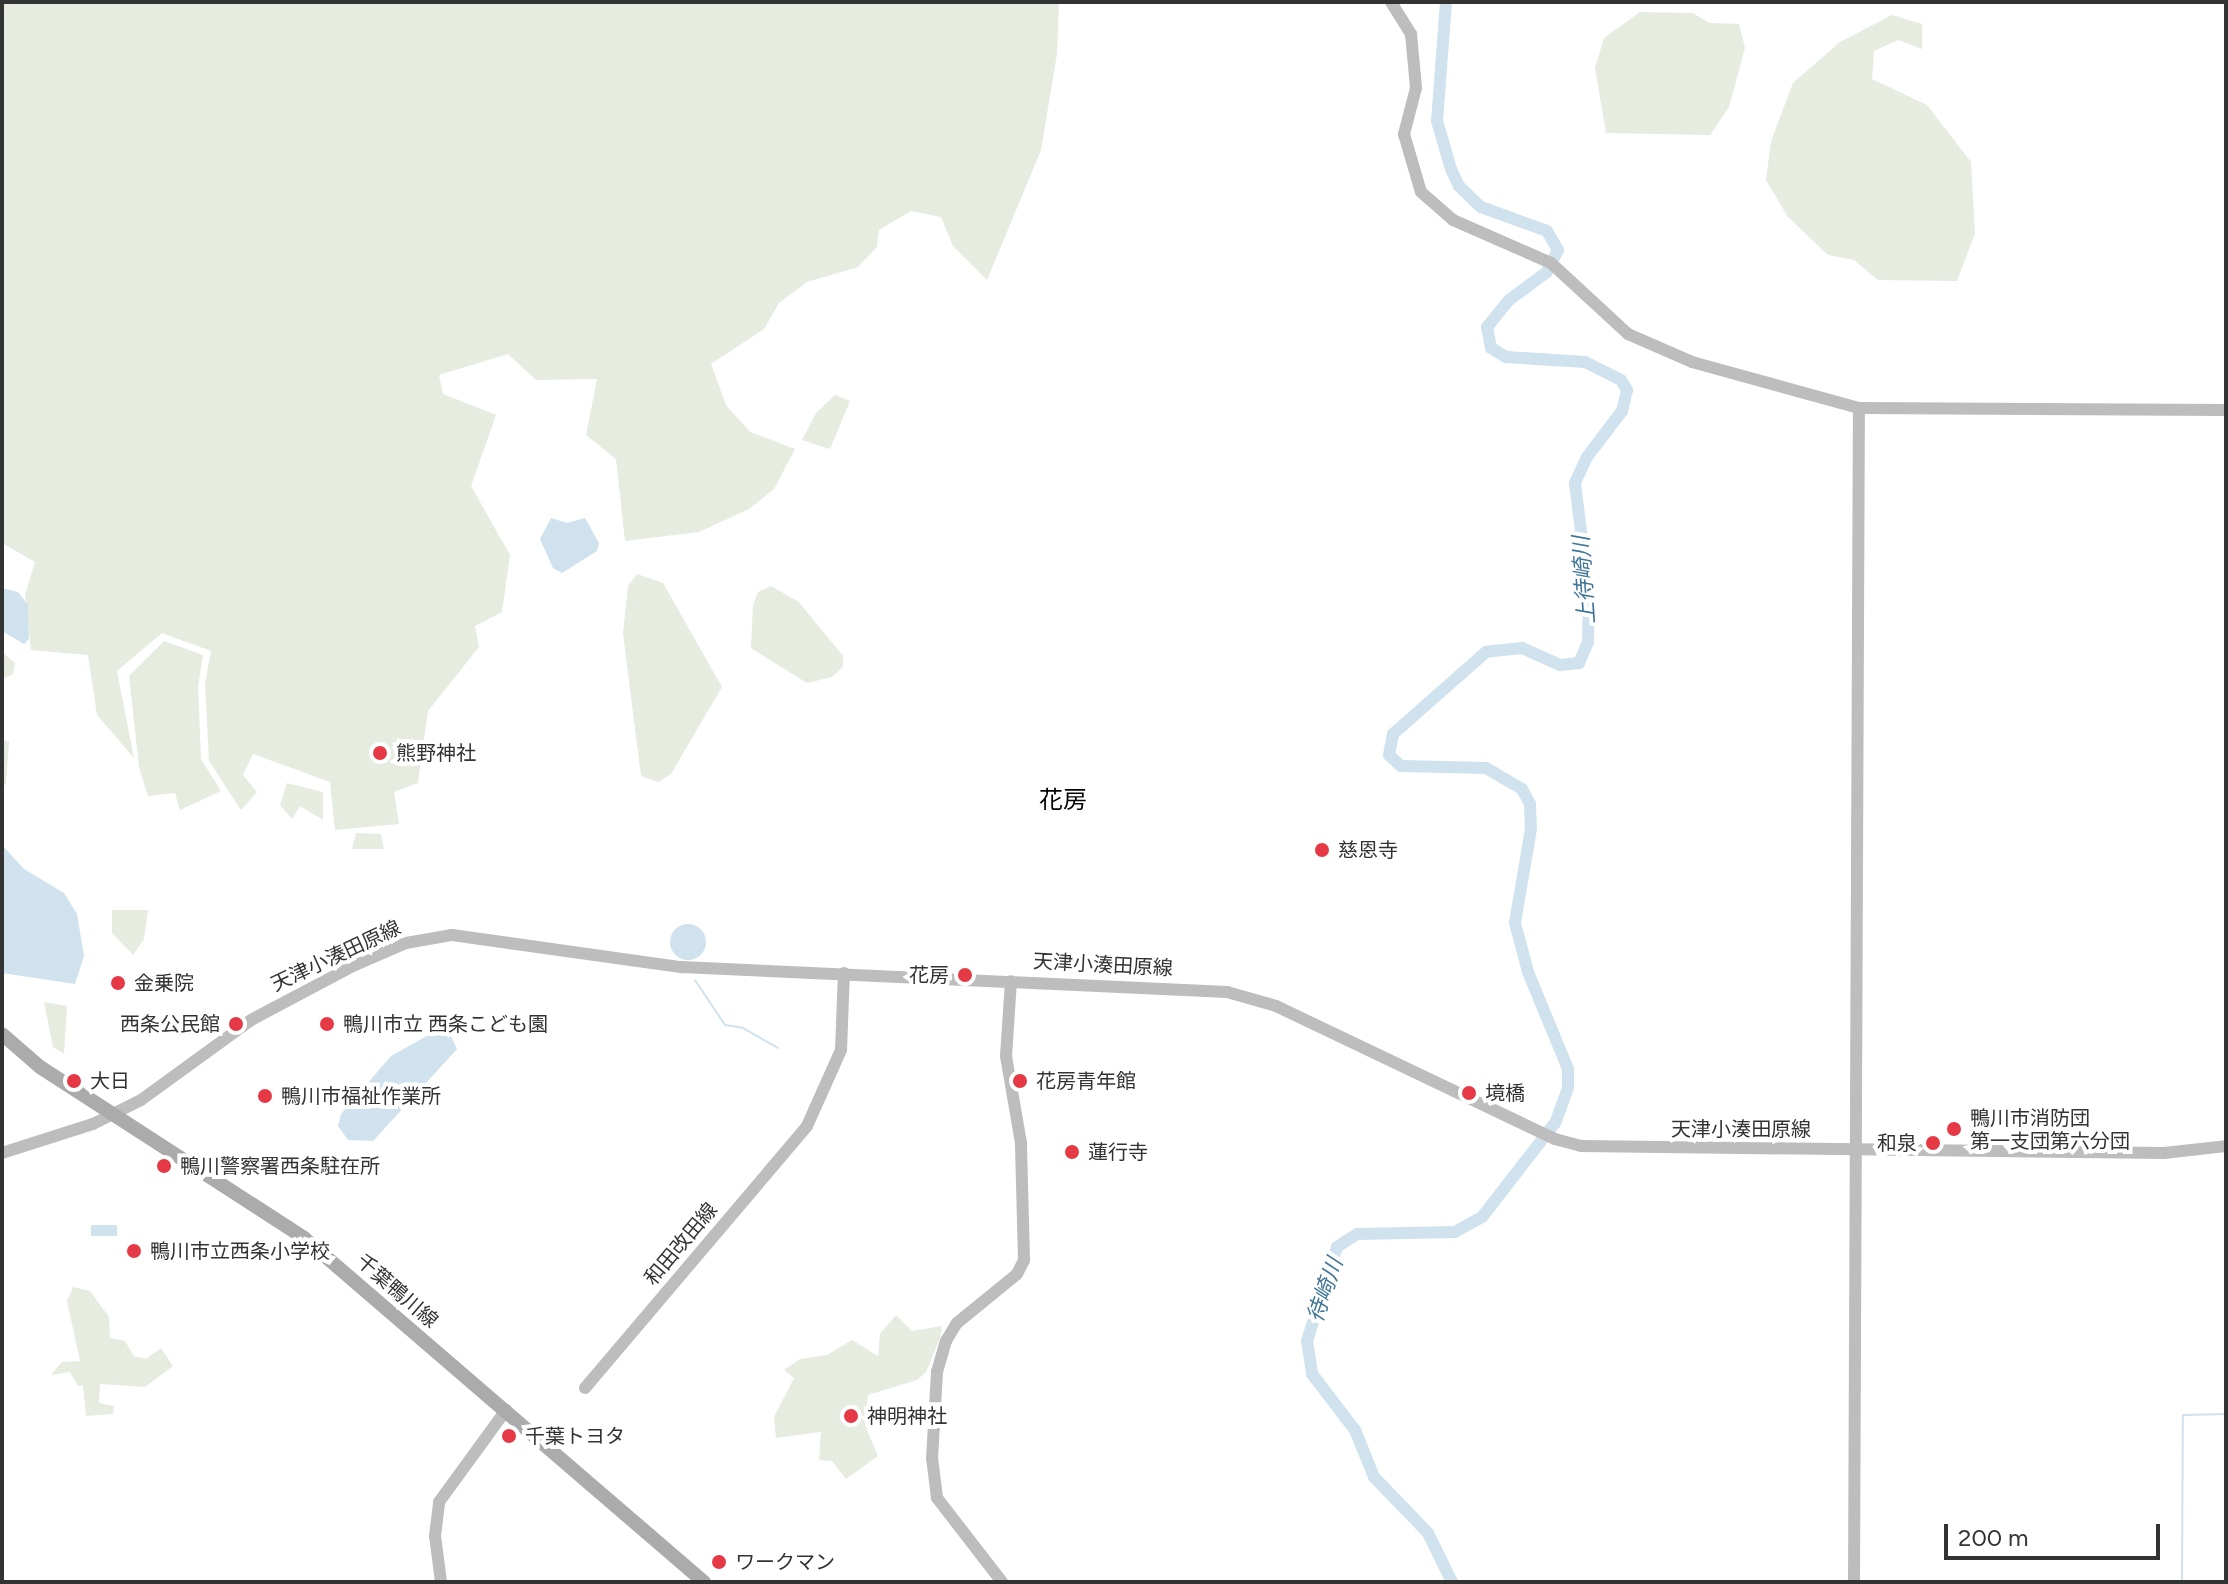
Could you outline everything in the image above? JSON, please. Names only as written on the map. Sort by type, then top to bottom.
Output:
[{"type":"main road","name":"千葉鴨川線","points":[[2,1034],[40,1067],[304,1238],[704,1582]]},
{"type":"street","points":[[1391,2],[1413,46],[1416,88],[1404,134],[1421,192],[1453,220],[1523,248],[1570,278],[1628,334],[1692,362],[1859,408],[2226,410]]},
{"type":"street","points":[[1854,1582],[1853,1150],[1859,408]]},
{"type":"street","name":"天津小湊田原線","points":[[2,1153],[113,1115],[171,1082],[262,1014],[382,952],[422,938],[465,936],[660,965],[1011,981],[1245,996],[1276,1006],[1555,1139],[1606,1147],[2164,1153],[2226,1146]]},
{"type":"street","name":"和田改田線","points":[[585,1388],[807,1126],[841,1050],[844,973]]},
{"type":"street","points":[[1002,1582],[937,1498],[932,1459],[937,1372],[946,1341],[957,1323],[1017,1274],[1024,1260],[1021,1143],[1006,1056],[1011,981]]},
{"type":"street","points":[[441,1582],[436,1518],[458,1469],[506,1410]]},
{"type":"shaded area","points":[[2,2],[1059,2],[1057,54],[1041,150],[987,280],[953,246],[941,217],[911,211],[879,230],[877,247],[858,267],[807,282],[779,303],[764,329],[711,364],[726,405],[750,432],[795,449],[774,489],[749,509],[699,532],[625,541],[616,459],[586,435],[597,379],[536,380],[508,354],[439,375],[443,394],[496,415],[471,486],[510,555],[502,612],[475,626],[479,647],[428,711],[418,783],[394,792],[399,824],[335,830],[330,782],[253,754],[243,775],[257,792],[241,810],[209,761],[205,684],[211,651],[162,633],[117,671],[134,758],[97,715],[88,655],[31,650],[25,595],[35,562],[2,543]]},
{"type":"shaded area","points":[[1640,12],[1693,13],[1709,23],[1739,24],[1745,48],[1729,107],[1710,135],[1606,133],[1595,68],[1604,38]]},
{"type":"shaded area","points":[[1892,15],[1922,24],[1922,49],[1898,40],[1874,51],[1872,79],[1927,105],[1971,162],[1975,233],[1957,281],[1878,280],[1854,260],[1828,255],[1788,217],[1766,180],[1771,141],[1793,83],[1840,42]]},
{"type":"shaded area","points":[[835,395],[850,401],[830,449],[802,440],[816,413]]},
{"type":"shaded area","points":[[637,574],[663,583],[722,687],[671,774],[658,782],[641,776],[623,633],[628,586]]},
{"type":"shaded area","points":[[771,586],[799,602],[843,656],[843,667],[832,677],[807,683],[751,648],[753,605],[758,592]]},
{"type":"shaded area","points":[[164,641],[203,655],[198,687],[201,759],[221,791],[180,810],[175,793],[148,796],[139,767],[129,676]]},
{"type":"shaded area","points":[[2,652],[15,663],[13,674],[2,679]]},
{"type":"shaded area","points":[[2,739],[9,742],[6,785],[2,784]]},
{"type":"shaded area","points":[[287,783],[323,792],[323,820],[300,806],[292,819],[280,805]]},
{"type":"shaded area","points":[[356,833],[381,834],[384,849],[352,849]]},
{"type":"shaded area","points":[[112,910],[148,910],[144,939],[133,955],[112,933]]},
{"type":"shaded area","points":[[44,1002],[67,1006],[64,1054],[53,1047]]},
{"type":"shaded area","points":[[73,1287],[90,1291],[109,1317],[110,1338],[125,1341],[134,1356],[146,1359],[161,1348],[173,1366],[145,1387],[100,1384],[99,1403],[114,1406],[113,1414],[86,1416],[83,1385],[78,1386],[70,1372],[51,1375],[62,1362],[80,1361],[67,1301]]},
{"type":"shaded area","points":[[896,1315],[912,1331],[942,1326],[926,1372],[917,1380],[868,1395],[865,1425],[878,1456],[846,1479],[832,1461],[819,1460],[821,1432],[776,1438],[774,1417],[794,1378],[784,1370],[800,1359],[827,1355],[852,1340],[878,1356],[880,1334]]},
{"type":"water","points":[[551,518],[567,523],[585,518],[599,543],[597,551],[562,573],[553,568],[540,539]]},
{"type":"water","points":[[2,588],[18,592],[28,605],[29,639],[24,644],[2,631]]},
{"type":"water","points":[[2,845],[24,869],[64,893],[77,914],[84,956],[75,984],[2,973]]},
{"type":"water","points":[[688,924],[701,929],[706,942],[701,955],[688,960],[675,955],[670,942],[675,929]]},
{"type":"water","points":[[434,1032],[451,1036],[457,1049],[373,1141],[348,1140],[338,1126],[341,1114],[391,1056]]},
{"type":"water","points":[[91,1225],[117,1225],[117,1236],[91,1236]]},
{"type":"waterway","name":"上待崎川","points":[[1446,2],[1437,121],[1451,169],[1459,186],[1481,207],[1547,231],[1558,250],[1547,272],[1509,300],[1487,327],[1491,348],[1506,357],[1585,362],[1621,380],[1627,390],[1622,411],[1587,457],[1575,483],[1589,595],[1588,642],[1579,663],[1560,665],[1522,648],[1486,652],[1393,734],[1389,755],[1401,766],[1486,768],[1522,789],[1530,804],[1531,829],[1515,923],[1528,972],[1568,1069],[1568,1088],[1555,1123],[1482,1217],[1455,1232],[1357,1234],[1337,1247],[1307,1341],[1312,1374],[1355,1430],[1374,1477],[1428,1533],[1452,1582]]},
{"type":"waterway","points":[[695,980],[725,1025],[743,1028],[778,1048]]},
{"type":"waterway","points":[[2182,1582],[2183,1415],[2226,1414]]},
{"type":"place","name":"熊野神社","points":[[380,753]]},
{"type":"place","name":"慈恩寺","points":[[1322,850]]},
{"type":"place","name":"花房","points":[[965,975]]},
{"type":"place","name":"金乗院","points":[[118,983]]},
{"type":"place","name":"西条公民館","points":[[236,1024]]},
{"type":"place","name":"鴨川市立 西条こども園","points":[[327,1024]]},
{"type":"place","name":"大日","points":[[74,1081]]},
{"type":"place","name":"花房青年館","points":[[1020,1081]]},
{"type":"place","name":"境橋","points":[[1469,1093]]},
{"type":"place","name":"鴨川市福祉作業所","points":[[265,1096]]},
{"type":"place","name":"鴨川市消防団 第一支団第六分団","points":[[1954,1129]]},
{"type":"place","name":"和泉","points":[[1933,1143]]},
{"type":"place","name":"蓮行寺","points":[[1072,1152]]},
{"type":"place","name":"鴨川警察署西条駐在所","points":[[164,1166]]},
{"type":"place","name":"鴨川市立西条小学校","points":[[134,1251]]},
{"type":"place","name":"神明神社","points":[[851,1416]]},
{"type":"place","name":"千葉トヨタ","points":[[509,1436]]},
{"type":"place","name":"ワークマン","points":[[719,1562]]},
{"type":"district","name":"花房","points":[[1063,800]]},
{"type":"water label","name":"待崎川","points":[[1325,1290]]}]
